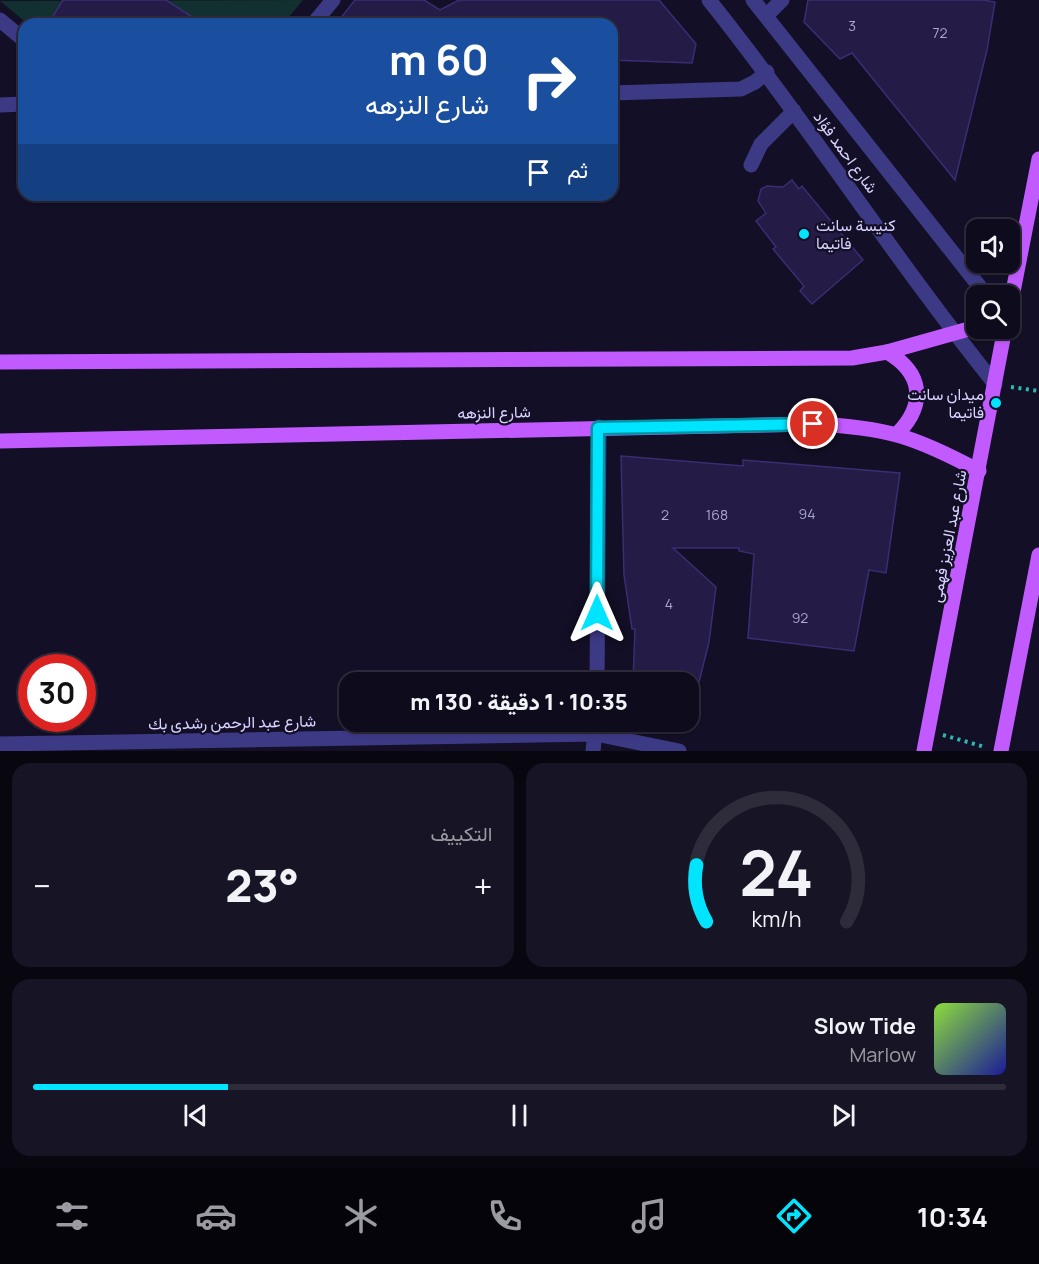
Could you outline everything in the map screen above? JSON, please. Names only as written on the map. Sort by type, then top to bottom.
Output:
[{"type":"main road","points":[[1014,285],[1039,159]]},
{"type":"main road","points":[[0,362],[852,358],[887,352],[966,329]]},
{"type":"main road","name":"شارع عبد العزيز فهمى","points":[[924,751],[1003,339]]},
{"type":"main road","points":[[887,352],[899,359],[910,372],[917,388],[917,405],[910,421],[898,433]]},
{"type":"main road","name":"شارع النزهه","points":[[0,441],[813,424],[854,426],[898,433],[932,445],[979,471]]},
{"type":"main road","points":[[995,750],[1039,555]]},
{"type":"street","points":[[318,18],[333,0]]},
{"type":"street","name":"شارع احمد فؤاد","points":[[710,0],[767,72],[953,332],[995,384]]},
{"type":"street","name":"شارع احمد فؤاد","points":[[753,0],[978,285]]},
{"type":"street","points":[[766,16],[782,0]]},
{"type":"street","points":[[0,20],[18,35]]},
{"type":"street","points":[[618,93],[741,89],[755,82],[767,72]]},
{"type":"street","points":[[0,105],[18,104]]},
{"type":"street","points":[[751,165],[761,144],[794,111]]},
{"type":"street","points":[[597,672],[598,428]]},
{"type":"street","name":"شارع عبد الرحمن رشدى بك","points":[[0,744],[447,732]]},
{"type":"street","points":[[593,751],[595,732]]},
{"type":"street","name":"شارع عبد الرحمن رشدى بك","points":[[610,732],[679,751]]},
{"type":"path","points":[[995,384],[1039,391]]},
{"type":"path","points":[[928,731],[995,750]]},
{"type":"green space","points":[[303,0],[288,18],[21,18],[0,1]]},
{"type":"building","points":[[63,0],[166,0],[194,18],[52,18]]},
{"type":"building","points":[[355,0],[424,0],[440,10],[459,0],[659,0],[696,44],[692,63],[618,60],[618,18],[341,18]]},
{"type":"building","points":[[808,0],[983,0],[995,2],[987,50],[955,180],[852,53],[840,59],[804,22]]},
{"type":"building","name":"كنيسة سانت فاتيما","points":[[792,180],[799,189],[802,186],[863,260],[812,304],[800,291],[804,286],[773,249],[776,247],[756,221],[766,213],[758,201],[761,189],[767,186],[783,187]]},
{"type":"building","points":[[621,456],[743,466],[743,460],[900,473],[886,573],[869,570],[854,651],[748,638],[754,554],[739,551],[739,548],[673,548],[716,587],[709,642],[699,682],[699,672],[633,672],[635,629],[632,629],[624,575]]},
{"type":"place","name":"كنيسة سانت فاتيما","points":[[804,234]]},
{"type":"place","name":"ميدان سانت فاتيما","points":[[996,403]]},
{"type":"route","points":[[597,613],[598,428],[813,424]]}]
